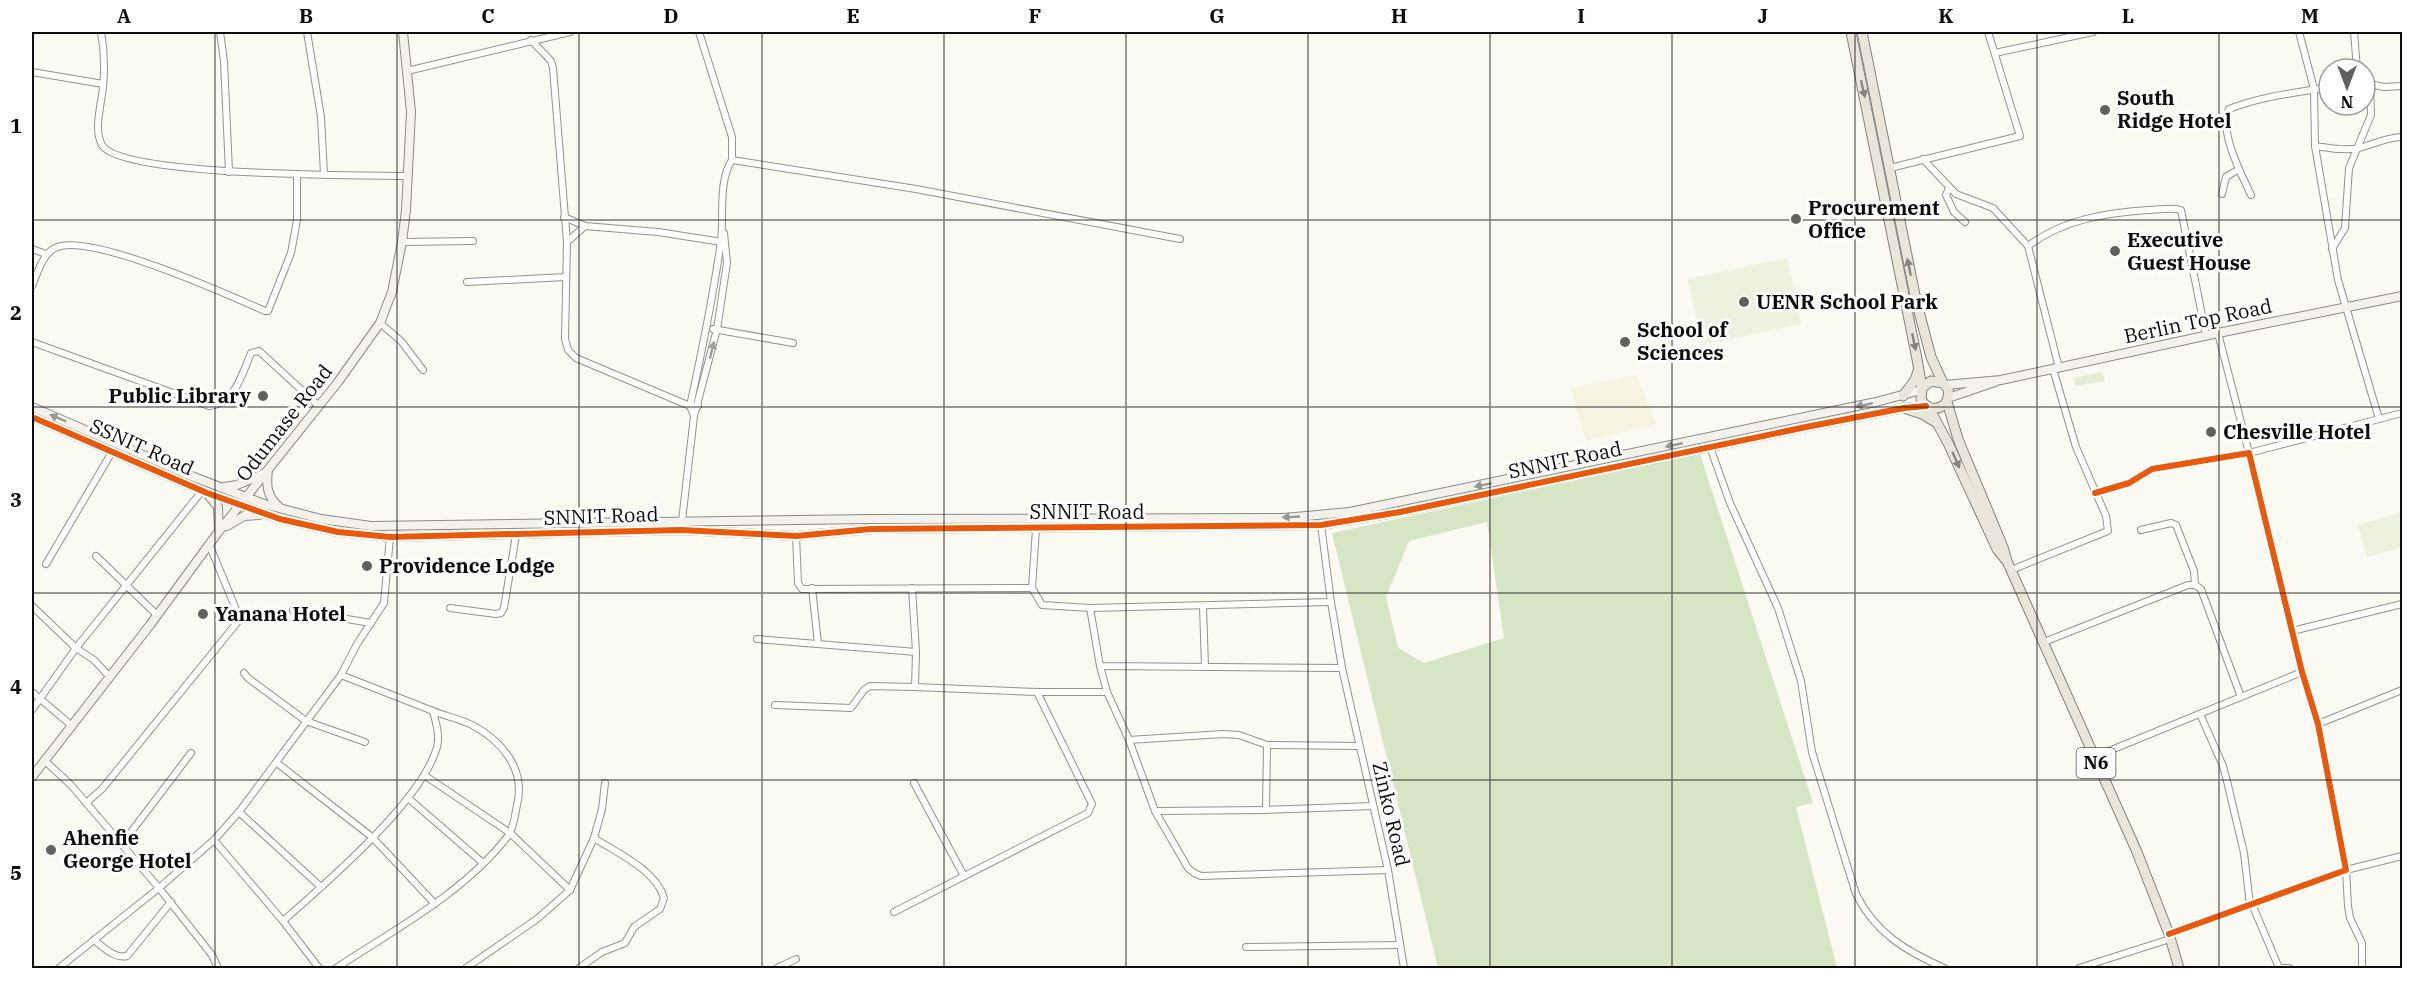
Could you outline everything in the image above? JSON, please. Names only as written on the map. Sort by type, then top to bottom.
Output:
[{"type":"main road","name":"N6","points":[[1851,32],[1919,369],[1921,399],[1938,424],[1977,510],[1997,549],[2009,566]]},
{"type":"main road","name":"N6","points":[[1862,32],[1924,335],[1935,369],[1944,384],[1958,439],[2009,566],[2137,852],[2170,936],[2179,969]]},
{"type":"main road","points":[[1885,197],[1895,194]]},
{"type":"main road","points":[[1887,210],[1897,208]]},
{"type":"main road","points":[[1903,396],[1915,380],[1919,369]]},
{"type":"main road","points":[[1922,389],[1931,381],[1944,384]]},
{"type":"main road","points":[[1928,407],[1939,408],[1948,400]]},
{"type":"main road","points":[[1904,408],[1922,414],[1938,424]]},
{"type":"street","points":[[101,32],[103,84],[99,129],[104,148],[113,154],[177,167],[228,172],[408,176]]},
{"type":"street","points":[[220,32],[224,61],[228,172]]},
{"type":"street","points":[[307,32],[321,117],[324,174]]},
{"type":"street","name":"Odumase Road","points":[[32,777],[219,531],[319,406],[380,323],[392,292],[402,242],[408,176],[411,122],[403,32]]},
{"type":"street","points":[[407,71],[570,32]]},
{"type":"street","points":[[694,416],[690,406],[723,242],[725,178],[732,160],[732,136],[699,32]]},
{"type":"street","points":[[1890,168],[2020,136],[1988,32]]},
{"type":"street","points":[[1995,53],[2093,32]]},
{"type":"street","points":[[2299,32],[2314,90],[2315,146],[2332,249],[2346,307],[2379,419]]},
{"type":"street","points":[[2354,32],[2355,57]]},
{"type":"street","points":[[531,40],[551,61],[567,242],[565,339],[568,350],[576,358],[690,406],[698,406]]},
{"type":"street","points":[[32,72],[103,84]]},
{"type":"street","points":[[2377,85],[2403,86]]},
{"type":"street","points":[[2251,195],[2225,130],[2225,117],[2229,109],[2287,92],[2317,89]]},
{"type":"street","points":[[2332,249],[2345,228],[2349,168],[2370,117]]},
{"type":"street","points":[[2315,146],[2340,150],[2403,137]]},
{"type":"street","points":[[1923,159],[1949,188],[1962,198],[1993,208],[2028,246],[2076,447],[2106,516],[2108,531],[2009,566]]},
{"type":"street","points":[[732,160],[916,189],[1180,239]]},
{"type":"street","points":[[2222,194],[2226,177],[2239,169]]},
{"type":"street","points":[[32,286],[46,254],[58,246],[72,244],[110,251],[268,311],[291,253],[297,220],[297,174]]},
{"type":"street","points":[[1949,188],[1946,195],[1954,212],[1965,222]]},
{"type":"street","points":[[2028,246],[2045,234],[2107,213],[2176,208],[2181,210],[2206,335]]},
{"type":"street","points":[[564,217],[585,226],[658,232],[723,242]]},
{"type":"street","points":[[567,242],[585,226]]},
{"type":"street","points":[[402,242],[473,241]]},
{"type":"street","points":[[682,521],[694,416],[717,329],[727,263],[723,242]]},
{"type":"street","points":[[32,249],[46,254]]},
{"type":"street","points":[[467,282],[566,277]]},
{"type":"street","name":"Berlin Top Road","points":[[2001,380],[2206,335],[2403,296]]},
{"type":"street","points":[[380,323],[401,341],[423,370]]},
{"type":"street","points":[[707,328],[793,343]]},
{"type":"street","points":[[2218,333],[2302,672],[2318,724],[2346,870],[2350,918],[2361,943],[2362,969]]},
{"type":"street","points":[[32,342],[209,405],[220,405],[229,397],[251,353],[259,351],[319,406]]},
{"type":"street","points":[[1944,384],[2001,380]]},
{"type":"street","points":[[1948,400],[2001,380]]},
{"type":"street","name":"SNNIT Road","points":[[248,497],[281,509],[321,519],[387,527],[870,519],[885,524],[1036,529],[1321,525],[1400,512],[1903,396],[1922,389]]},
{"type":"street","name":"SSNIT Road","points":[[32,407],[248,497]]},
{"type":"street","name":"SNNIT Road","points":[[1612,462],[1710,447],[1904,408],[1928,407]]},
{"type":"street","points":[[2095,493],[2129,483],[2152,469],[2249,453],[2403,413]]},
{"type":"street","name":"SSNIT Road","points":[[32,417],[241,506]]},
{"type":"street","points":[[1710,447],[1733,509],[1778,608],[1801,681],[1812,752],[1856,894],[1865,914],[1879,928],[1901,946],[1944,969]]},
{"type":"street","points":[[46,564],[112,452]]},
{"type":"street","name":"SNNIT Road","points":[[241,506],[318,529],[390,537],[681,530],[796,536],[871,529],[885,524],[1320,516],[1598,465]]},
{"type":"street","points":[[221,487],[237,485],[267,471],[270,498],[281,509]]},
{"type":"street","points":[[32,710],[76,648],[204,492],[218,507],[219,531],[244,516],[267,515]]},
{"type":"street","points":[[870,519],[871,529]]},
{"type":"street","points":[[550,523],[550,534]]},
{"type":"street","points":[[568,523],[568,533]]},
{"type":"street","points":[[2141,530],[2171,523],[2176,525],[2194,571],[2195,585]]},
{"type":"street","name":"Zinko Road","points":[[1321,525],[1342,668],[1388,870],[1404,969]]},
{"type":"street","points":[[1036,529],[1032,588],[1042,605],[1090,608],[1331,602]]},
{"type":"street","points":[[450,608],[501,613],[504,608],[516,535]]},
{"type":"street","points":[[796,536],[798,584],[802,589],[1032,588]]},
{"type":"street","points":[[65,967],[214,840],[277,763],[341,675],[384,603],[387,592],[390,537]]},
{"type":"street","points":[[86,803],[102,789],[240,619],[209,544]]},
{"type":"street","points":[[96,556],[157,615]]},
{"type":"street","points":[[2044,642],[2188,585],[2195,585],[2201,589],[2241,697]]},
{"type":"street","points":[[812,588],[818,644]]},
{"type":"street","points":[[912,588],[916,652],[915,687]]},
{"type":"street","points":[[2292,631],[2403,604]]},
{"type":"street","points":[[32,606],[109,676]]},
{"type":"street","points":[[1203,606],[1205,667]]},
{"type":"street","points":[[1090,608],[1107,692],[1129,740],[1155,811],[1188,868],[1201,876],[1388,870]]},
{"type":"street","points":[[293,610],[371,623]]},
{"type":"street","points":[[757,639],[916,652]]},
{"type":"street","points":[[1100,666],[1342,668]]},
{"type":"street","points":[[2094,757],[2302,672]]},
{"type":"street","points":[[244,673],[306,721],[365,742]]},
{"type":"street","points":[[336,969],[435,904],[483,863],[510,833],[519,796],[519,785],[513,762],[507,752],[472,725],[341,675]]},
{"type":"street","points":[[776,705],[851,708],[864,690],[870,686],[1107,692]]},
{"type":"street","points":[[2318,724],[2403,690]]},
{"type":"street","points":[[32,692],[72,725]]},
{"type":"street","points":[[894,912],[1089,813],[1092,804],[1037,692]]},
{"type":"street","points":[[284,921],[372,837],[408,798],[424,775],[437,748],[438,740],[433,711]]},
{"type":"street","points":[[2200,714],[2225,774],[2244,853],[2251,904],[2279,968],[2289,969]]},
{"type":"street","points":[[1129,740],[1223,734],[1239,735],[1267,746],[1358,746]]},
{"type":"street","points":[[1266,810],[1267,746]]},
{"type":"street","points":[[122,844],[191,753]]},
{"type":"street","points":[[44,760],[61,775],[171,902],[212,955],[218,969]]},
{"type":"street","points":[[277,763],[372,837],[435,904]]},
{"type":"street","points":[[424,775],[510,833],[570,890]]},
{"type":"street","points":[[466,969],[537,919],[570,890],[594,838],[602,809],[605,783]]},
{"type":"street","points":[[914,783],[964,876]]},
{"type":"street","points":[[408,798],[483,863]]},
{"type":"street","points":[[1155,811],[1373,806]]},
{"type":"street","points":[[238,812],[321,887]]},
{"type":"street","points":[[579,969],[602,952],[625,943],[634,927],[660,909],[664,898],[660,888],[640,868],[594,838]]},
{"type":"street","points":[[214,840],[284,921],[319,969]]},
{"type":"street","points":[[2079,969],[2346,870],[2403,856]]},
{"type":"street","points":[[94,940],[120,957],[127,956],[171,902]]},
{"type":"street","points":[[1246,947],[1400,945]]},
{"type":"street","points":[[777,969],[796,959]]},
{"type":"shaded area","points":[[1636,375],[1656,424],[1586,441],[1571,388]]},
{"type":"green space","name":"UENR School Park","points":[[1787,258],[1801,324],[1702,345],[1688,279]]},
{"type":"green space","points":[[2101,372],[2105,381],[2075,386],[2074,378]]},
{"type":"green space","points":[[1700,454],[1813,803],[1796,807],[1837,968],[1438,968],[1332,533]],"holes":[[[1487,522],[1504,638],[1424,663],[1398,648],[1386,597],[1409,541]]]},
{"type":"green space","points":[[2402,512],[2402,547],[2367,557],[2358,525]]},
{"type":"cycle path","points":[[32,417],[207,493],[280,519],[338,532],[390,537],[681,530],[796,536],[871,529],[1321,525],[1400,512],[1806,427],[1904,408],[1926,406]]},
{"type":"cycle path","points":[[2095,493],[2129,483],[2152,469],[2249,453],[2302,672],[2318,724],[2346,870],[2169,934]]},
{"type":"place","name":"South Ridge Hotel","points":[[2105,110]]},
{"type":"place","name":"Procurement Office","points":[[1796,219]]},
{"type":"place","name":"Executive Guest House","points":[[2115,251]]},
{"type":"place","name":"UENR School Park","points":[[1744,302]]},
{"type":"place","name":"School of Sciences","points":[[1625,342]]},
{"type":"place","name":"Public Library","points":[[263,396]]},
{"type":"place","name":"Chesville Hotel","points":[[2211,432]]},
{"type":"place","name":"Providence Lodge","points":[[367,566]]},
{"type":"place","name":"Yanana Hotel","points":[[203,614]]},
{"type":"place","name":"Ahenfie George Hotel","points":[[51,850]]}]
